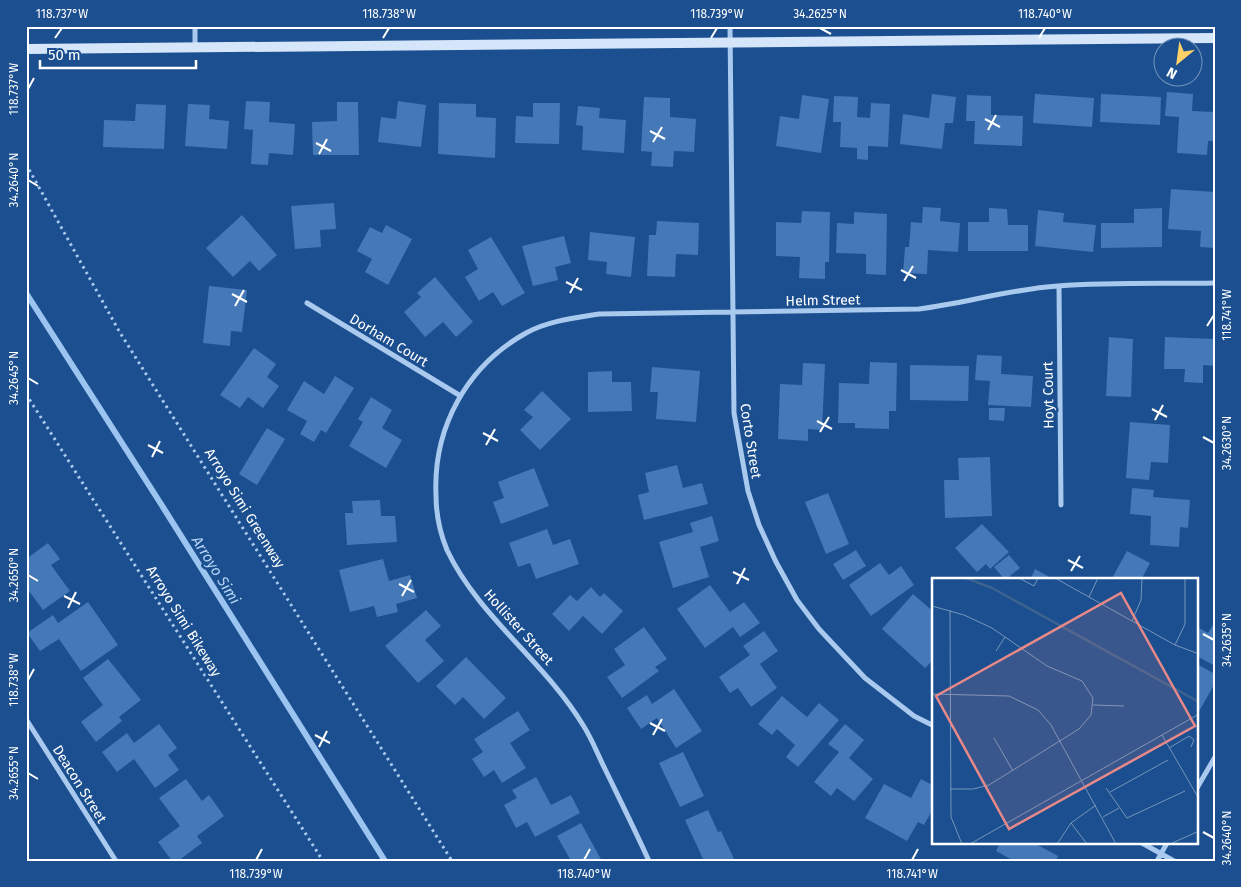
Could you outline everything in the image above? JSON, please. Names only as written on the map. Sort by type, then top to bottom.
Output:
[{"type":"main road","points":[[26,49],[1215,38]]},
{"type":"street","points":[[195,26],[195,48]]},
{"type":"street","name":"Corto Street","points":[[730,26],[734,413],[748,491],[759,525],[776,562],[797,600],[819,629],[865,678],[914,716],[932,725]]},
{"type":"street","name":"Helm Street","points":[[459,396],[474,375],[499,350],[527,332],[553,322],[598,314],[919,309],[954,304],[1016,290],[1059,286],[1215,283]]},
{"type":"street","name":"Hoyt Court","points":[[1059,286],[1061,505]]},
{"type":"street","name":"Dorham Court","points":[[307,303],[459,396]]},
{"type":"street","name":"Hollister Street","points":[[459,396],[443,431],[435,473],[436,512],[447,549],[472,591],[550,678],[584,726],[650,861]]},
{"type":"street","name":"Deacon Street","points":[[26,719],[116,861]]},
{"type":"street","points":[[1198,786],[1215,756]]},
{"type":"street","points":[[1144,844],[1174,861]]},
{"type":"street","points":[[1157,861],[1166,844]]},
{"type":"path","name":"Arroyo Simi Greenway","points":[[26,164],[119,331],[452,861]]},
{"type":"path","name":"Arroyo Simi Bikeway","points":[[26,394],[323,861]]},
{"type":"building","points":[[1167,92],[1193,94],[1192,111],[1215,112],[1215,141],[1208,141],[1207,155],[1177,153],[1179,117],[1165,116]]},
{"type":"building","points":[[932,94],[956,97],[953,123],[945,123],[942,149],[900,144],[903,114],[929,118]]},
{"type":"building","points":[[1035,94],[1094,98],[1092,127],[1033,123]]},
{"type":"building","points":[[1101,94],[1161,97],[1160,125],[1100,122]]},
{"type":"building","points":[[802,95],[829,99],[821,153],[776,146],[780,116],[799,119]]},
{"type":"building","points":[[967,95],[991,96],[991,115],[1023,116],[1022,146],[974,144],[975,121],[966,121]]},
{"type":"building","points":[[834,96],[858,97],[857,117],[870,118],[871,103],[890,104],[888,147],[868,146],[868,160],[857,159],[857,148],[840,147],[841,122],[833,122]]},
{"type":"building","points":[[644,97],[670,98],[670,117],[696,119],[694,152],[674,151],[673,167],[651,166],[652,152],[641,151]]},
{"type":"building","points":[[246,101],[270,102],[269,122],[295,124],[293,155],[269,153],[268,165],[251,164],[253,130],[244,129]]},
{"type":"building","points":[[398,101],[426,105],[421,147],[378,142],[381,117],[396,119]]},
{"type":"building","points":[[337,102],[358,102],[359,155],[313,155],[312,122],[337,121]]},
{"type":"building","points":[[439,103],[476,104],[476,117],[496,118],[495,158],[438,154]]},
{"type":"building","points":[[533,103],[560,103],[559,144],[515,143],[516,116],[533,117]]},
{"type":"building","points":[[136,104],[166,105],[164,149],[103,147],[104,120],[135,121]]},
{"type":"building","points":[[188,104],[210,105],[209,119],[229,121],[227,149],[185,146]]},
{"type":"building","points":[[578,106],[600,108],[599,118],[626,120],[624,153],[582,150],[583,126],[576,125]]},
{"type":"building","points":[[1171,189],[1215,192],[1215,248],[1200,247],[1201,231],[1168,229]]},
{"type":"building","points":[[334,203],[336,229],[320,230],[321,247],[295,249],[291,206]]},
{"type":"building","points":[[923,207],[941,208],[940,221],[960,223],[958,252],[928,250],[927,274],[903,273],[905,247],[909,247],[911,222],[922,223]]},
{"type":"building","points":[[989,208],[1007,209],[1008,225],[1028,225],[1028,251],[968,251],[968,222],[989,222]]},
{"type":"building","points":[[1162,208],[1162,247],[1101,248],[1101,223],[1134,223],[1134,209]]},
{"type":"building","points":[[1038,210],[1064,213],[1063,222],[1096,225],[1093,252],[1035,246]]},
{"type":"building","points":[[802,211],[830,212],[829,262],[825,262],[825,279],[799,278],[800,257],[776,256],[776,222],[801,223]]},
{"type":"building","points":[[854,212],[887,214],[886,275],[866,274],[866,254],[836,253],[837,223],[854,224]]},
{"type":"building","points":[[242,215],[277,255],[259,271],[250,261],[233,277],[206,248]]},
{"type":"building","points":[[657,221],[699,223],[698,255],[676,254],[675,277],[647,276],[649,235],[656,235]]},
{"type":"building","points":[[386,225],[412,239],[388,285],[365,272],[372,259],[357,251],[370,227],[382,233]]},
{"type":"building","points":[[590,232],[635,237],[631,277],[606,274],[607,262],[588,260]]},
{"type":"building","points":[[564,236],[571,263],[555,267],[558,280],[533,286],[522,246]]},
{"type":"building","points":[[491,237],[525,293],[502,306],[493,292],[479,301],[465,277],[478,269],[468,250]]},
{"type":"building","points":[[435,277],[473,322],[456,337],[443,322],[425,337],[404,312],[421,297],[417,293]]},
{"type":"building","points":[[209,286],[247,290],[242,332],[231,331],[230,346],[203,343]]},
{"type":"building","points":[[1109,337],[1133,339],[1131,397],[1106,396]]},
{"type":"building","points":[[1165,337],[1215,339],[1215,366],[1203,365],[1203,383],[1184,382],[1185,369],[1164,369]]},
{"type":"building","points":[[254,348],[276,364],[267,377],[279,386],[263,408],[248,397],[240,408],[220,395]]},
{"type":"building","points":[[977,355],[1002,356],[1001,374],[1033,376],[1031,407],[988,405],[990,381],[975,380]]},
{"type":"building","points":[[870,362],[897,363],[896,411],[889,411],[889,429],[855,428],[855,423],[838,423],[839,383],[869,384]]},
{"type":"building","points":[[803,363],[825,364],[822,430],[808,429],[808,441],[778,439],[780,384],[802,385]]},
{"type":"building","points":[[910,365],[969,366],[968,401],[910,400]]},
{"type":"building","points":[[652,367],[700,371],[696,422],[656,419],[658,392],[650,392]]},
{"type":"building","points":[[612,371],[612,382],[631,382],[632,411],[588,412],[588,372]]},
{"type":"building","points":[[335,376],[354,388],[326,433],[321,430],[314,442],[300,434],[307,421],[287,410],[304,381],[324,394]]},
{"type":"building","points":[[542,391],[571,419],[540,450],[520,430],[533,417],[524,410]]},
{"type":"building","points":[[371,397],[392,410],[382,428],[402,440],[386,468],[349,446],[363,422],[358,419]]},
{"type":"building","points":[[989,408],[1005,408],[1004,421],[989,420]]},
{"type":"building","points":[[1130,422],[1170,425],[1168,463],[1151,462],[1149,480],[1126,478]]},
{"type":"building","points":[[267,428],[285,439],[257,485],[239,474]]},
{"type":"building","points":[[990,457],[992,516],[945,518],[944,480],[959,480],[958,458]]},
{"type":"building","points":[[677,465],[683,488],[702,483],[708,504],[644,520],[638,495],[649,492],[645,473]]},
{"type":"building","points":[[534,468],[549,506],[501,524],[493,502],[504,498],[498,482]]},
{"type":"building","points":[[1132,488],[1154,490],[1153,497],[1190,500],[1188,528],[1180,527],[1179,547],[1150,545],[1151,516],[1130,514]]},
{"type":"building","points":[[828,493],[849,544],[826,554],[805,502]]},
{"type":"building","points":[[380,500],[381,516],[395,516],[397,542],[347,545],[345,513],[353,513],[352,501]]},
{"type":"building","points":[[712,516],[719,541],[700,547],[709,577],[673,588],[659,542],[693,532],[690,523]]},
{"type":"building","points":[[982,524],[1009,552],[990,569],[986,564],[977,572],[955,548]]},
{"type":"building","points":[[547,529],[553,545],[570,539],[579,564],[536,579],[530,563],[518,567],[509,543]]},
{"type":"building","points":[[48,543],[60,559],[51,565],[70,591],[43,610],[26,587],[26,559]]},
{"type":"building","points":[[856,550],[866,566],[843,580],[833,564]]},
{"type":"building","points":[[1127,551],[1150,563],[1142,578],[1112,578]]},
{"type":"building","points":[[1009,555],[1020,568],[1008,578],[1003,578],[994,567]]},
{"type":"building","points":[[383,559],[389,581],[410,575],[417,598],[396,604],[398,612],[377,617],[374,606],[350,612],[339,570]]},
{"type":"building","points":[[880,563],[889,575],[901,566],[914,585],[871,616],[849,585]]},
{"type":"building","points":[[1035,569],[1051,578],[1031,578]]},
{"type":"building","points":[[710,585],[730,612],[744,602],[760,623],[740,637],[733,627],[705,648],[677,609]]},
{"type":"building","points":[[591,587],[600,597],[604,593],[623,611],[602,634],[583,616],[569,631],[552,614],[570,595],[577,601]]},
{"type":"building","points":[[913,594],[932,610],[932,661],[925,668],[882,629]]},
{"type":"building","points":[[88,602],[118,645],[81,671],[59,639],[40,651],[27,633],[53,615],[58,623]]},
{"type":"building","points":[[426,610],[441,626],[425,640],[444,661],[418,683],[385,646]]},
{"type":"building","points":[[1215,622],[1215,666],[1198,657],[1198,630],[1199,628],[1208,633]]},
{"type":"building","points":[[644,627],[667,659],[655,667],[659,671],[622,698],[607,677],[625,665],[614,649]]},
{"type":"building","points":[[764,631],[778,651],[760,664],[777,688],[751,707],[738,688],[730,693],[719,677],[750,655],[743,646]]},
{"type":"building","points":[[466,657],[506,698],[484,719],[463,697],[455,705],[436,686]]},
{"type":"building","points":[[108,659],[141,700],[119,717],[122,721],[96,742],[81,722],[103,705],[83,678]]},
{"type":"building","points":[[1198,665],[1215,674],[1215,683],[1198,713]]},
{"type":"building","points":[[674,689],[702,731],[676,748],[657,718],[641,729],[627,708],[647,695],[652,704]]},
{"type":"building","points":[[782,696],[807,717],[819,703],[839,720],[798,767],[786,757],[795,745],[777,729],[772,735],[758,724]]},
{"type":"building","points":[[518,711],[530,730],[510,743],[526,768],[502,783],[494,770],[484,777],[472,759],[483,752],[474,739]]},
{"type":"building","points":[[159,724],[177,748],[168,755],[179,770],[155,788],[134,759],[117,772],[102,752],[127,733],[134,743]]},
{"type":"building","points":[[845,724],[864,740],[849,758],[873,779],[854,801],[837,788],[831,796],[814,782],[839,752],[828,744]]},
{"type":"building","points":[[683,752],[704,796],[680,807],[659,763]]},
{"type":"building","points":[[536,777],[551,805],[571,795],[580,813],[535,837],[527,822],[516,828],[504,805],[517,798],[512,790]]},
{"type":"building","points":[[186,779],[202,801],[209,795],[224,816],[197,836],[202,843],[178,861],[172,861],[158,842],[180,826],[159,798]]},
{"type":"building","points":[[921,779],[932,785],[932,811],[924,825],[918,822],[907,841],[865,818],[884,784],[911,798]]},
{"type":"building","points":[[708,810],[718,832],[721,831],[735,861],[704,861],[685,820]]},
{"type":"building","points":[[581,823],[602,861],[571,861],[557,836]]},
{"type":"building","points":[[1000,844],[1036,844],[1058,856],[1056,861],[1014,861],[996,851]]},
{"type":"waterway","name":"Arroyo Simi","points":[[26,293],[385,861]]}]
